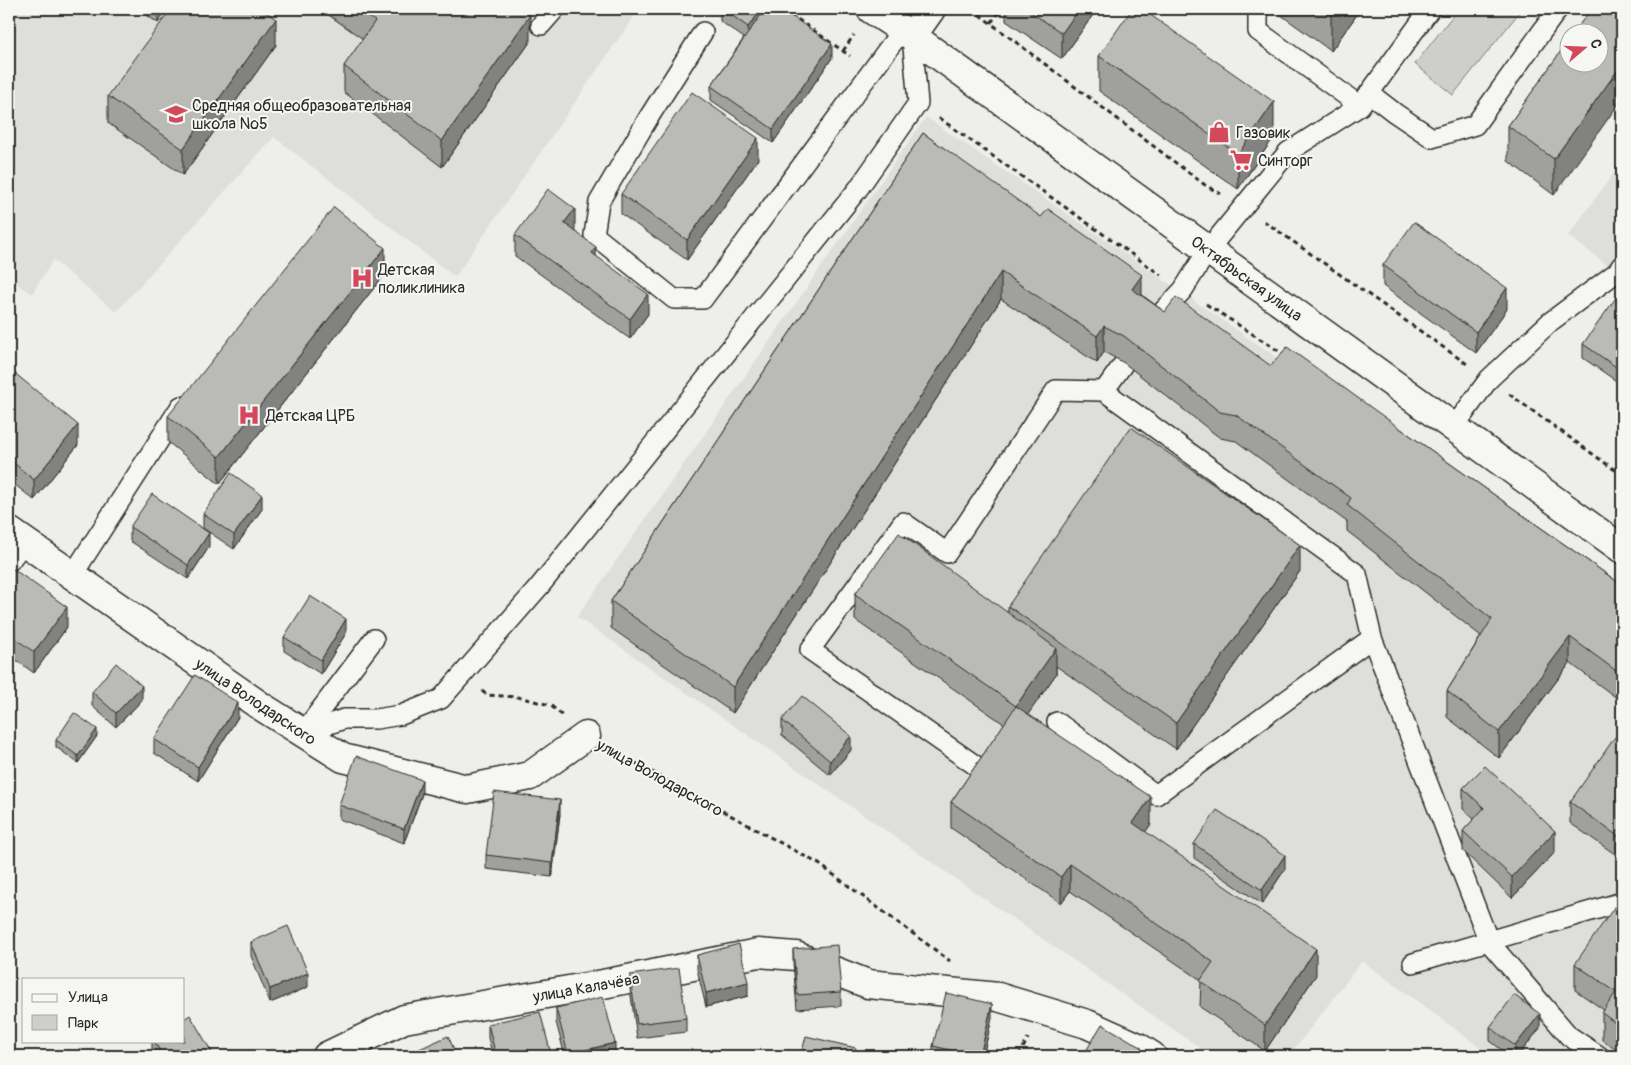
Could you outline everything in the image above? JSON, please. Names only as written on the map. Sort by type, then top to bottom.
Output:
[{"type":"street","name":"Октябрьская улица","points":[[871,9],[907,33],[1622,549]]},
{"type":"street","points":[[907,33],[931,9]]},
{"type":"street","name":"улица Володарского","points":[[14,545],[72,576],[259,705],[343,758],[467,788],[530,776],[586,736]]},
{"type":"street","name":"улица Калачёва","points":[[327,1056],[404,1019],[603,984],[758,953],[796,956],[868,984],[998,996],[1088,1024],[1138,1047],[1152,1056]]},
{"type":"lane","points":[[541,24],[555,9]]},
{"type":"lane","points":[[1258,9],[1258,31],[1364,100],[1395,113],[1432,138],[1475,125],[1558,9]]},
{"type":"lane","points":[[1148,327],[1183,290],[1208,250],[1288,152],[1364,100],[1430,9]]},
{"type":"lane","points":[[703,32],[649,117],[600,202],[594,236],[674,299],[703,299],[907,33]]},
{"type":"lane","points":[[303,732],[344,719],[376,719],[401,715],[441,699],[539,587],[864,182],[918,103],[907,33]]},
{"type":"lane","points":[[1454,427],[1488,379],[1550,322],[1617,272],[1622,265]]},
{"type":"lane","points":[[1104,391],[1124,363]]},
{"type":"lane","points":[[975,765],[810,650],[903,522],[948,553],[1056,390],[1104,391],[1357,574],[1372,638],[1489,942],[1570,1036],[1599,1056]]},
{"type":"lane","points":[[72,576],[183,403]]},
{"type":"lane","points":[[1057,722],[1156,795],[1372,638]]},
{"type":"lane","points":[[303,732],[374,639]]},
{"type":"lane","points":[[1413,963],[1622,902]]},
{"type":"path","points":[[972,9],[1205,185],[1243,206],[1622,475]]},
{"type":"path","points":[[991,23],[1001,9]]},
{"type":"path","points":[[474,662],[474,683],[487,695],[518,697],[550,705],[586,736]]},
{"type":"path","name":"улица Володарского","points":[[586,736],[819,864],[951,962]]},
{"type":"shaded area","points":[[9,9],[639,9],[455,277],[274,137],[116,312],[53,260],[32,294],[9,279]]},
{"type":"shaded area","points":[[926,117],[1622,594],[1622,1056],[1492,1056],[1362,961],[1289,1056],[1212,1056],[577,617]]},
{"type":"shaded area","points":[[1622,162],[1622,276],[1568,236]]},
{"type":"green space","points":[[1458,9],[1522,9],[1453,95],[1415,64]]},
{"type":"building","points":[[171,9],[261,9],[276,19],[183,149],[108,96]]},
{"type":"building","points":[[357,9],[520,9],[530,15],[442,141],[344,66],[375,21]]},
{"type":"building","points":[[723,9],[762,9],[748,27]]},
{"type":"building","points":[[765,9],[781,9],[832,44],[773,129],[711,86]]},
{"type":"building","points":[[1026,9],[1079,9],[1062,33]]},
{"type":"building","points":[[1132,9],[1142,9],[1274,102],[1238,154],[1099,56]]},
{"type":"building","points":[[1321,9],[1336,9],[1331,16]]},
{"type":"building","points":[[1591,9],[1622,9],[1622,64],[1554,159],[1508,126],[1558,55],[1558,72],[1608,72],[1608,22],[1581,22]]},
{"type":"building","points":[[692,92],[758,138],[687,240],[621,194]]},
{"type":"building","points":[[923,133],[1041,217],[1048,209],[1142,275],[1132,289],[1165,312],[1176,297],[1271,366],[1287,347],[1622,585],[1622,675],[1570,637],[1499,732],[1447,691],[1492,619],[1347,505],[1351,498],[1236,415],[1220,412],[1124,336],[1104,326],[1097,336],[1001,272],[733,687],[611,601]]},
{"type":"building","points":[[548,189],[575,209],[564,223],[596,247],[592,253],[648,294],[630,319],[515,235]]},
{"type":"building","points":[[334,207],[385,248],[219,457],[168,416]]},
{"type":"building","points":[[1414,222],[1507,288],[1476,332],[1383,265]]},
{"type":"building","points":[[1620,292],[1622,294],[1622,371],[1583,344]]},
{"type":"building","points":[[12,371],[78,425],[34,480],[9,459],[9,376]]},
{"type":"building","points":[[1131,427],[1300,545],[1176,723],[1008,606]]},
{"type":"building","points":[[231,473],[262,495],[234,535],[203,514]]},
{"type":"building","points":[[152,494],[209,533],[188,565],[130,527]]},
{"type":"building","points":[[899,533],[1056,648],[1016,706],[855,594]]},
{"type":"building","points":[[9,566],[67,607],[34,652],[9,634]]},
{"type":"building","points":[[310,596],[346,619],[321,660],[284,637]]},
{"type":"building","points":[[116,663],[142,686],[116,713],[92,692]]},
{"type":"building","points":[[195,675],[238,703],[198,767],[154,739]]},
{"type":"building","points":[[802,696],[851,736],[830,761],[782,720]]},
{"type":"building","points":[[1016,706],[1151,797],[1133,823],[1316,949],[1265,1025],[1200,981],[1213,962],[1070,864],[1061,877],[951,802]]},
{"type":"building","points":[[74,713],[97,729],[78,756],[56,740]]},
{"type":"building","points":[[1615,737],[1622,742],[1622,839],[1570,802]]},
{"type":"building","points":[[356,756],[422,780],[404,829],[339,805]]},
{"type":"building","points":[[1485,766],[1555,831],[1512,877],[1463,831],[1484,808],[1463,788]]},
{"type":"building","points":[[494,792],[560,800],[552,863],[486,855]]},
{"type":"building","points":[[1217,810],[1285,855],[1262,890],[1194,844]]},
{"type":"building","points":[[1619,900],[1622,903],[1622,1028],[1602,1013],[1616,992],[1575,964]]},
{"type":"building","points":[[288,926],[308,973],[270,989],[251,942]]},
{"type":"building","points":[[739,944],[748,982],[706,993],[697,955]]},
{"type":"building","points":[[837,945],[841,992],[797,995],[793,949]]},
{"type":"building","points":[[679,968],[686,1018],[637,1024],[630,975]]},
{"type":"building","points":[[946,993],[992,1004],[980,1056],[933,1046]]},
{"type":"building","points":[[1514,995],[1540,1014],[1515,1046],[1490,1027]]},
{"type":"building","points":[[603,997],[615,1043],[568,1054],[556,1008]]},
{"type":"building","points":[[540,1012],[551,1054],[543,1056],[496,1056],[488,1024]]},
{"type":"building","points":[[190,1015],[214,1056],[163,1056],[155,1042],[185,1042],[185,1018]]},
{"type":"building","points":[[1102,1024],[1141,1047],[1135,1056],[1083,1056]]},
{"type":"building","points":[[448,1036],[457,1056],[404,1056]]},
{"type":"building","points":[[806,1036],[856,1048],[854,1056],[801,1056]]},
{"type":"building","points":[[1345,1048],[1357,1056],[1339,1056]]},
{"type":"place","name":"Средняя общеобразовательная школа №5","points":[[176,114]]},
{"type":"place","name":"Газовик","points":[[1219,132]]},
{"type":"place","name":"Синторг","points":[[1241,160]]},
{"type":"place","name":"Детская поликлиника","points":[[362,278]]},
{"type":"place","name":"Детская ЦРБ","points":[[249,415]]}]
